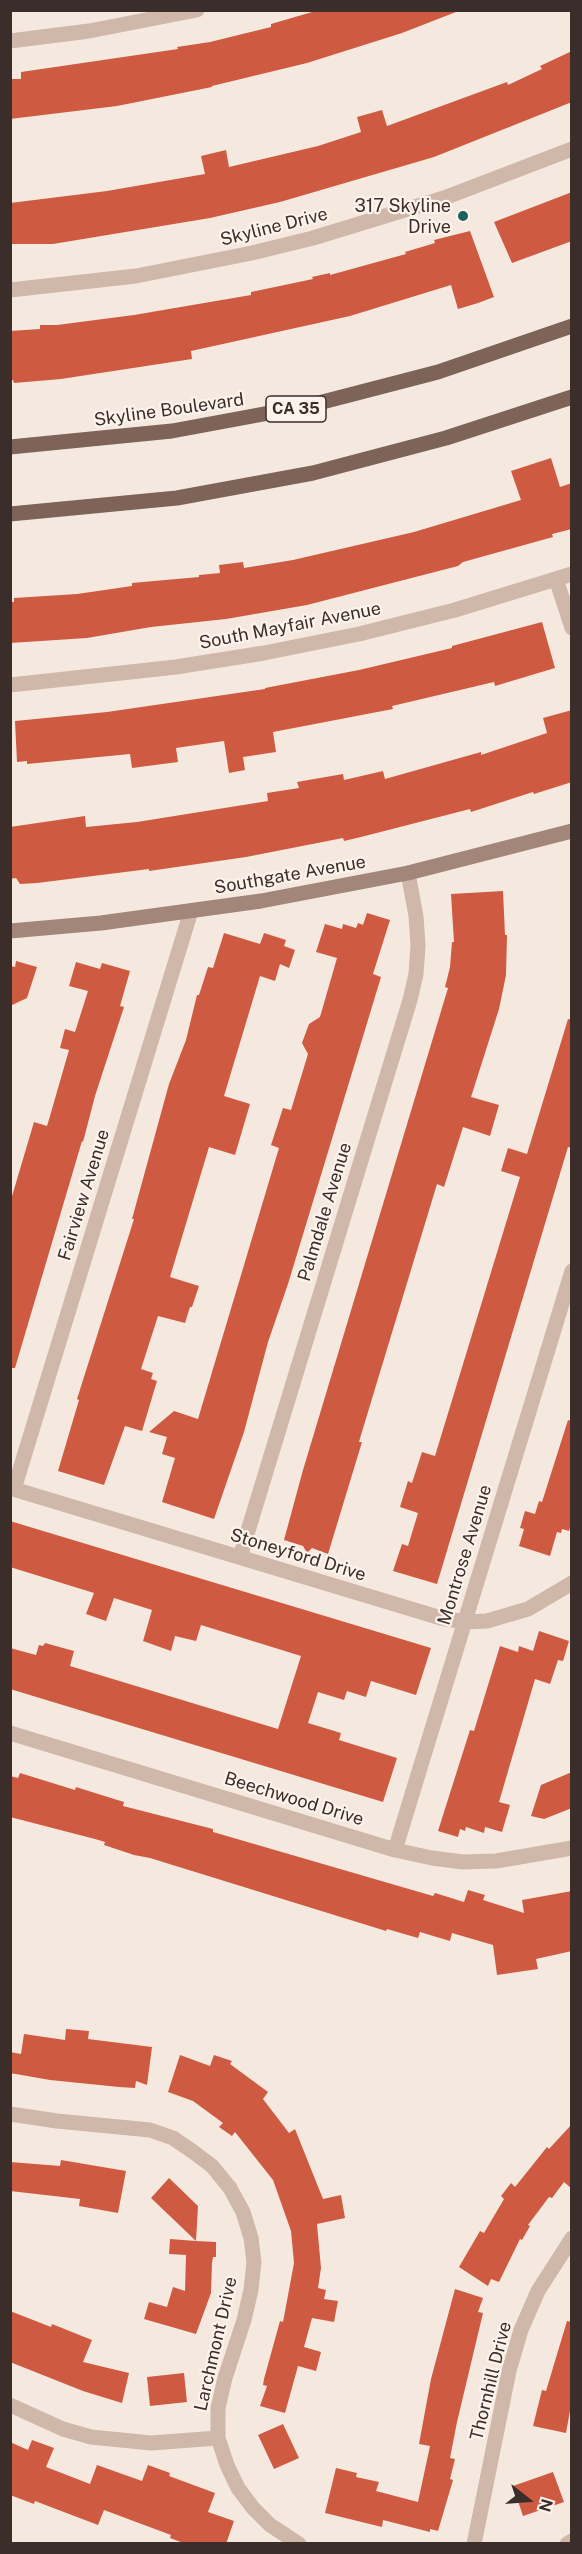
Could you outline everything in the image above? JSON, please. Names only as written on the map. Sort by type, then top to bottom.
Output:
[{"type":"main road","name":"Skyline Boulevard","points":[[10,447],[161,432],[296,409],[438,372],[572,326]]},
{"type":"main road","points":[[10,514],[177,498],[313,473],[446,438],[572,397]]},
{"type":"street","points":[[10,41],[89,32],[197,10]]},
{"type":"street","name":"Skyline Drive","points":[[10,291],[136,276],[313,238],[444,198],[572,150]]},
{"type":"street","name":"South Mayfair Avenue","points":[[10,685],[176,667],[264,653],[359,634],[445,612],[572,574]]},
{"type":"street","points":[[556,579],[572,628]]},
{"type":"street","name":"Southgate Avenue","points":[[10,931],[261,901],[408,873],[572,831]]},
{"type":"street","name":"Palmdale Avenue","points":[[240,1557],[410,1000],[416,974],[418,946],[416,916],[408,873]]},
{"type":"street","name":"Fairview Avenue","points":[[12,1489],[191,911]]},
{"type":"street","name":"Montrose Avenue","points":[[395,1850],[572,1271]]},
{"type":"street","name":"Stoneyford Drive","points":[[12,1489],[441,1617],[465,1622],[487,1621],[528,1610],[572,1583]]},
{"type":"street","name":"Beechwood Drive","points":[[10,1733],[395,1850],[432,1858],[463,1862],[528,1857],[572,1848]]},
{"type":"street","name":"Larchmont Drive","points":[[10,2114],[150,2130],[173,2138],[192,2151],[212,2166],[230,2188],[243,2212],[251,2238],[254,2262],[246,2310],[218,2408],[218,2438],[238,2488],[253,2508],[270,2525],[299,2544]]},
{"type":"street","name":"Thornhill Drive","points":[[474,2544],[509,2371],[521,2330],[538,2291],[572,2238]]},
{"type":"street","points":[[10,2405],[63,2429],[90,2437],[151,2443],[218,2438]]},
{"type":"street","points":[[567,2544],[572,2541]]},
{"type":"building","points":[[319,10],[456,10],[456,12],[402,33],[307,63],[212,87],[117,106],[10,119],[10,79],[21,79],[21,72],[178,49],[177,47],[210,42],[271,27],[271,24]]},
{"type":"building","points":[[572,51],[572,102],[434,157],[280,202],[210,218],[53,244],[10,244],[10,203],[107,191],[205,174],[201,156],[226,150],[229,167],[318,146],[361,132],[357,117],[382,110],[387,126],[507,82],[508,85],[542,69],[540,66]]},
{"type":"building","points":[[572,192],[572,241],[512,263],[494,222]]},
{"type":"building","points":[[470,231],[494,297],[478,303],[458,309],[451,285],[350,316],[191,351],[192,359],[61,379],[14,383],[10,380],[10,331],[40,329],[40,325],[134,315],[251,295],[251,292],[313,279],[312,277],[330,273],[330,275],[406,254],[405,252],[435,243],[434,240]]},
{"type":"building","points":[[551,458],[560,487],[572,483],[572,529],[552,534],[553,537],[463,562],[458,566],[307,605],[226,619],[151,627],[87,638],[10,643],[10,602],[14,602],[14,598],[77,594],[132,586],[132,583],[199,577],[199,575],[220,573],[219,565],[243,562],[244,568],[293,560],[414,532],[521,500],[511,471]]},
{"type":"building","points":[[542,622],[555,668],[495,686],[494,682],[392,706],[393,709],[273,732],[276,752],[243,757],[245,770],[229,773],[224,741],[176,748],[178,762],[132,768],[130,754],[27,764],[27,761],[17,762],[15,721],[107,712],[265,689],[452,648],[452,646]]},
{"type":"building","points":[[572,710],[572,782],[534,794],[533,792],[471,812],[470,809],[344,841],[343,838],[246,857],[149,871],[149,869],[37,883],[20,884],[16,878],[10,879],[10,827],[85,816],[86,827],[137,822],[268,801],[267,793],[299,788],[297,782],[343,774],[344,780],[383,771],[385,779],[481,752],[481,755],[547,733],[543,718]]},
{"type":"building","points":[[503,891],[505,935],[507,935],[506,975],[499,1009],[471,1097],[499,1105],[490,1136],[463,1127],[444,1187],[437,1184],[361,1435],[359,1442],[362,1442],[328,1554],[312,1548],[307,1553],[303,1546],[284,1540],[448,988],[445,987],[450,967],[452,942],[454,942],[451,894]]},
{"type":"building","points":[[367,913],[390,920],[373,974],[381,977],[288,1284],[268,1342],[244,1432],[214,1519],[162,1502],[175,1458],[162,1454],[167,1437],[149,1432],[174,1411],[198,1419],[279,1148],[271,1145],[283,1108],[291,1110],[308,1054],[302,1043],[309,1024],[320,1017],[337,958],[316,952],[325,924],[342,929],[343,924],[356,928],[358,923],[363,925]]},
{"type":"building","points":[[224,933],[260,944],[264,933],[286,940],[284,946],[295,950],[289,968],[280,964],[275,981],[260,976],[224,1096],[250,1104],[235,1155],[209,1147],[170,1277],[199,1286],[185,1323],[158,1316],[141,1369],[153,1373],[151,1379],[157,1381],[142,1431],[125,1426],[104,1485],[58,1471],[79,1400],[77,1399],[134,1219],[132,1219],[169,1084],[186,1040],[197,995],[199,995],[208,967],[213,968]]},
{"type":"building","points":[[16,961],[37,967],[27,998],[10,1006],[10,966],[15,967]]},
{"type":"building","points":[[76,962],[100,969],[102,963],[130,971],[120,1006],[124,1007],[95,1096],[15,1368],[10,1368],[10,1203],[34,1122],[47,1126],[69,1050],[60,1048],[65,1029],[75,1032],[88,991],[69,986]]},
{"type":"building","points":[[568,1019],[572,1020],[572,1148],[568,1147],[437,1584],[393,1571],[402,1544],[408,1546],[418,1513],[400,1507],[408,1481],[412,1483],[422,1452],[435,1456],[520,1177],[501,1171],[508,1148],[527,1154]]},
{"type":"building","points":[[568,1420],[572,1421],[572,1521],[569,1531],[562,1529],[561,1533],[557,1532],[550,1556],[519,1546],[524,1529],[520,1528],[525,1511],[535,1514],[539,1501],[542,1502]]},
{"type":"building","points":[[10,1521],[431,1648],[416,1695],[371,1681],[366,1697],[347,1691],[344,1700],[318,1692],[308,1723],[341,1733],[339,1740],[397,1758],[383,1802],[10,1689],[10,1648],[36,1655],[39,1645],[43,1646],[45,1643],[74,1651],[70,1666],[278,1729],[301,1656],[201,1625],[196,1641],[175,1636],[171,1651],[143,1641],[152,1610],[114,1598],[106,1621],[86,1614],[94,1593],[10,1567]]},
{"type":"building","points":[[539,1631],[569,1641],[563,1661],[558,1660],[550,1684],[535,1679],[499,1802],[510,1805],[502,1832],[485,1827],[484,1833],[466,1827],[465,1831],[460,1829],[458,1837],[438,1831],[470,1730],[474,1731],[500,1646],[518,1652],[519,1646],[533,1651]]},
{"type":"building","points":[[572,1772],[572,1808],[544,1819],[531,1816],[541,1785]]},
{"type":"building","points":[[20,1773],[75,1790],[76,1787],[124,1802],[123,1806],[213,1829],[213,1832],[433,1896],[435,1893],[464,1902],[468,1890],[485,1895],[483,1900],[524,1913],[522,1900],[572,1891],[572,1951],[536,1959],[538,1969],[497,1975],[493,1945],[452,1933],[450,1941],[420,1932],[418,1938],[387,1929],[386,1931],[134,1855],[104,1845],[105,1842],[10,1817],[10,1776],[18,1778]]},
{"type":"building","points":[[66,2029],[89,2031],[88,2039],[152,2047],[147,2085],[136,2081],[135,2088],[119,2087],[50,2080],[10,2073],[10,2052],[21,2054],[24,2034],[65,2040]]},
{"type":"building","points":[[180,2055],[210,2066],[214,2055],[232,2061],[230,2064],[268,2092],[263,2099],[289,2133],[295,2129],[323,2199],[341,2195],[345,2218],[317,2224],[321,2268],[318,2288],[326,2290],[324,2299],[338,2301],[334,2322],[312,2318],[304,2347],[321,2352],[316,2371],[298,2366],[285,2413],[260,2406],[267,2386],[263,2385],[264,2379],[280,2321],[283,2322],[294,2263],[291,2231],[273,2180],[235,2132],[232,2136],[219,2127],[223,2123],[193,2101],[168,2092]]},
{"type":"building","points":[[572,2124],[572,2189],[564,2182],[552,2198],[549,2197],[528,2225],[530,2226],[522,2240],[520,2239],[499,2282],[491,2279],[488,2286],[459,2267],[480,2231],[484,2233],[504,2199],[501,2196],[511,2183],[515,2187],[547,2147],[549,2149]]},
{"type":"building","points":[[61,2160],[126,2171],[118,2213],[79,2206],[80,2199],[10,2191],[10,2162],[60,2166]]},
{"type":"building","points":[[169,2178],[198,2206],[196,2241],[151,2198]]},
{"type":"building","points":[[170,2239],[216,2242],[216,2257],[213,2257],[212,2263],[211,2293],[196,2334],[144,2319],[149,2302],[167,2307],[173,2287],[185,2291],[186,2255],[169,2254]]},
{"type":"building","points":[[455,2289],[483,2298],[478,2312],[483,2313],[450,2458],[455,2459],[450,2479],[453,2480],[438,2531],[430,2529],[430,2532],[383,2520],[382,2527],[325,2513],[336,2468],[357,2473],[356,2477],[379,2482],[376,2491],[418,2502],[430,2446],[419,2444],[431,2379]]},
{"type":"building","points":[[10,2311],[92,2340],[83,2362],[129,2373],[122,2403],[83,2391],[10,2362]]},
{"type":"building","points":[[567,2321],[572,2322],[572,2400],[566,2433],[533,2426],[542,2390],[546,2391]]},
{"type":"building","points":[[184,2373],[187,2402],[150,2406],[147,2377]]},
{"type":"building","points":[[283,2424],[299,2458],[274,2469],[258,2435]]},
{"type":"building","points":[[32,2440],[54,2448],[46,2467],[90,2484],[97,2465],[142,2481],[148,2465],[170,2473],[169,2476],[215,2493],[208,2512],[234,2521],[226,2544],[186,2544],[170,2538],[171,2535],[104,2510],[98,2525],[35,2501],[34,2504],[10,2495],[10,2442],[28,2450]]},
{"type":"building","points":[[553,2472],[564,2502],[523,2516],[513,2486]]},
{"type":"place","name":"317 Skyline Drive","points":[[463,216]]}]
